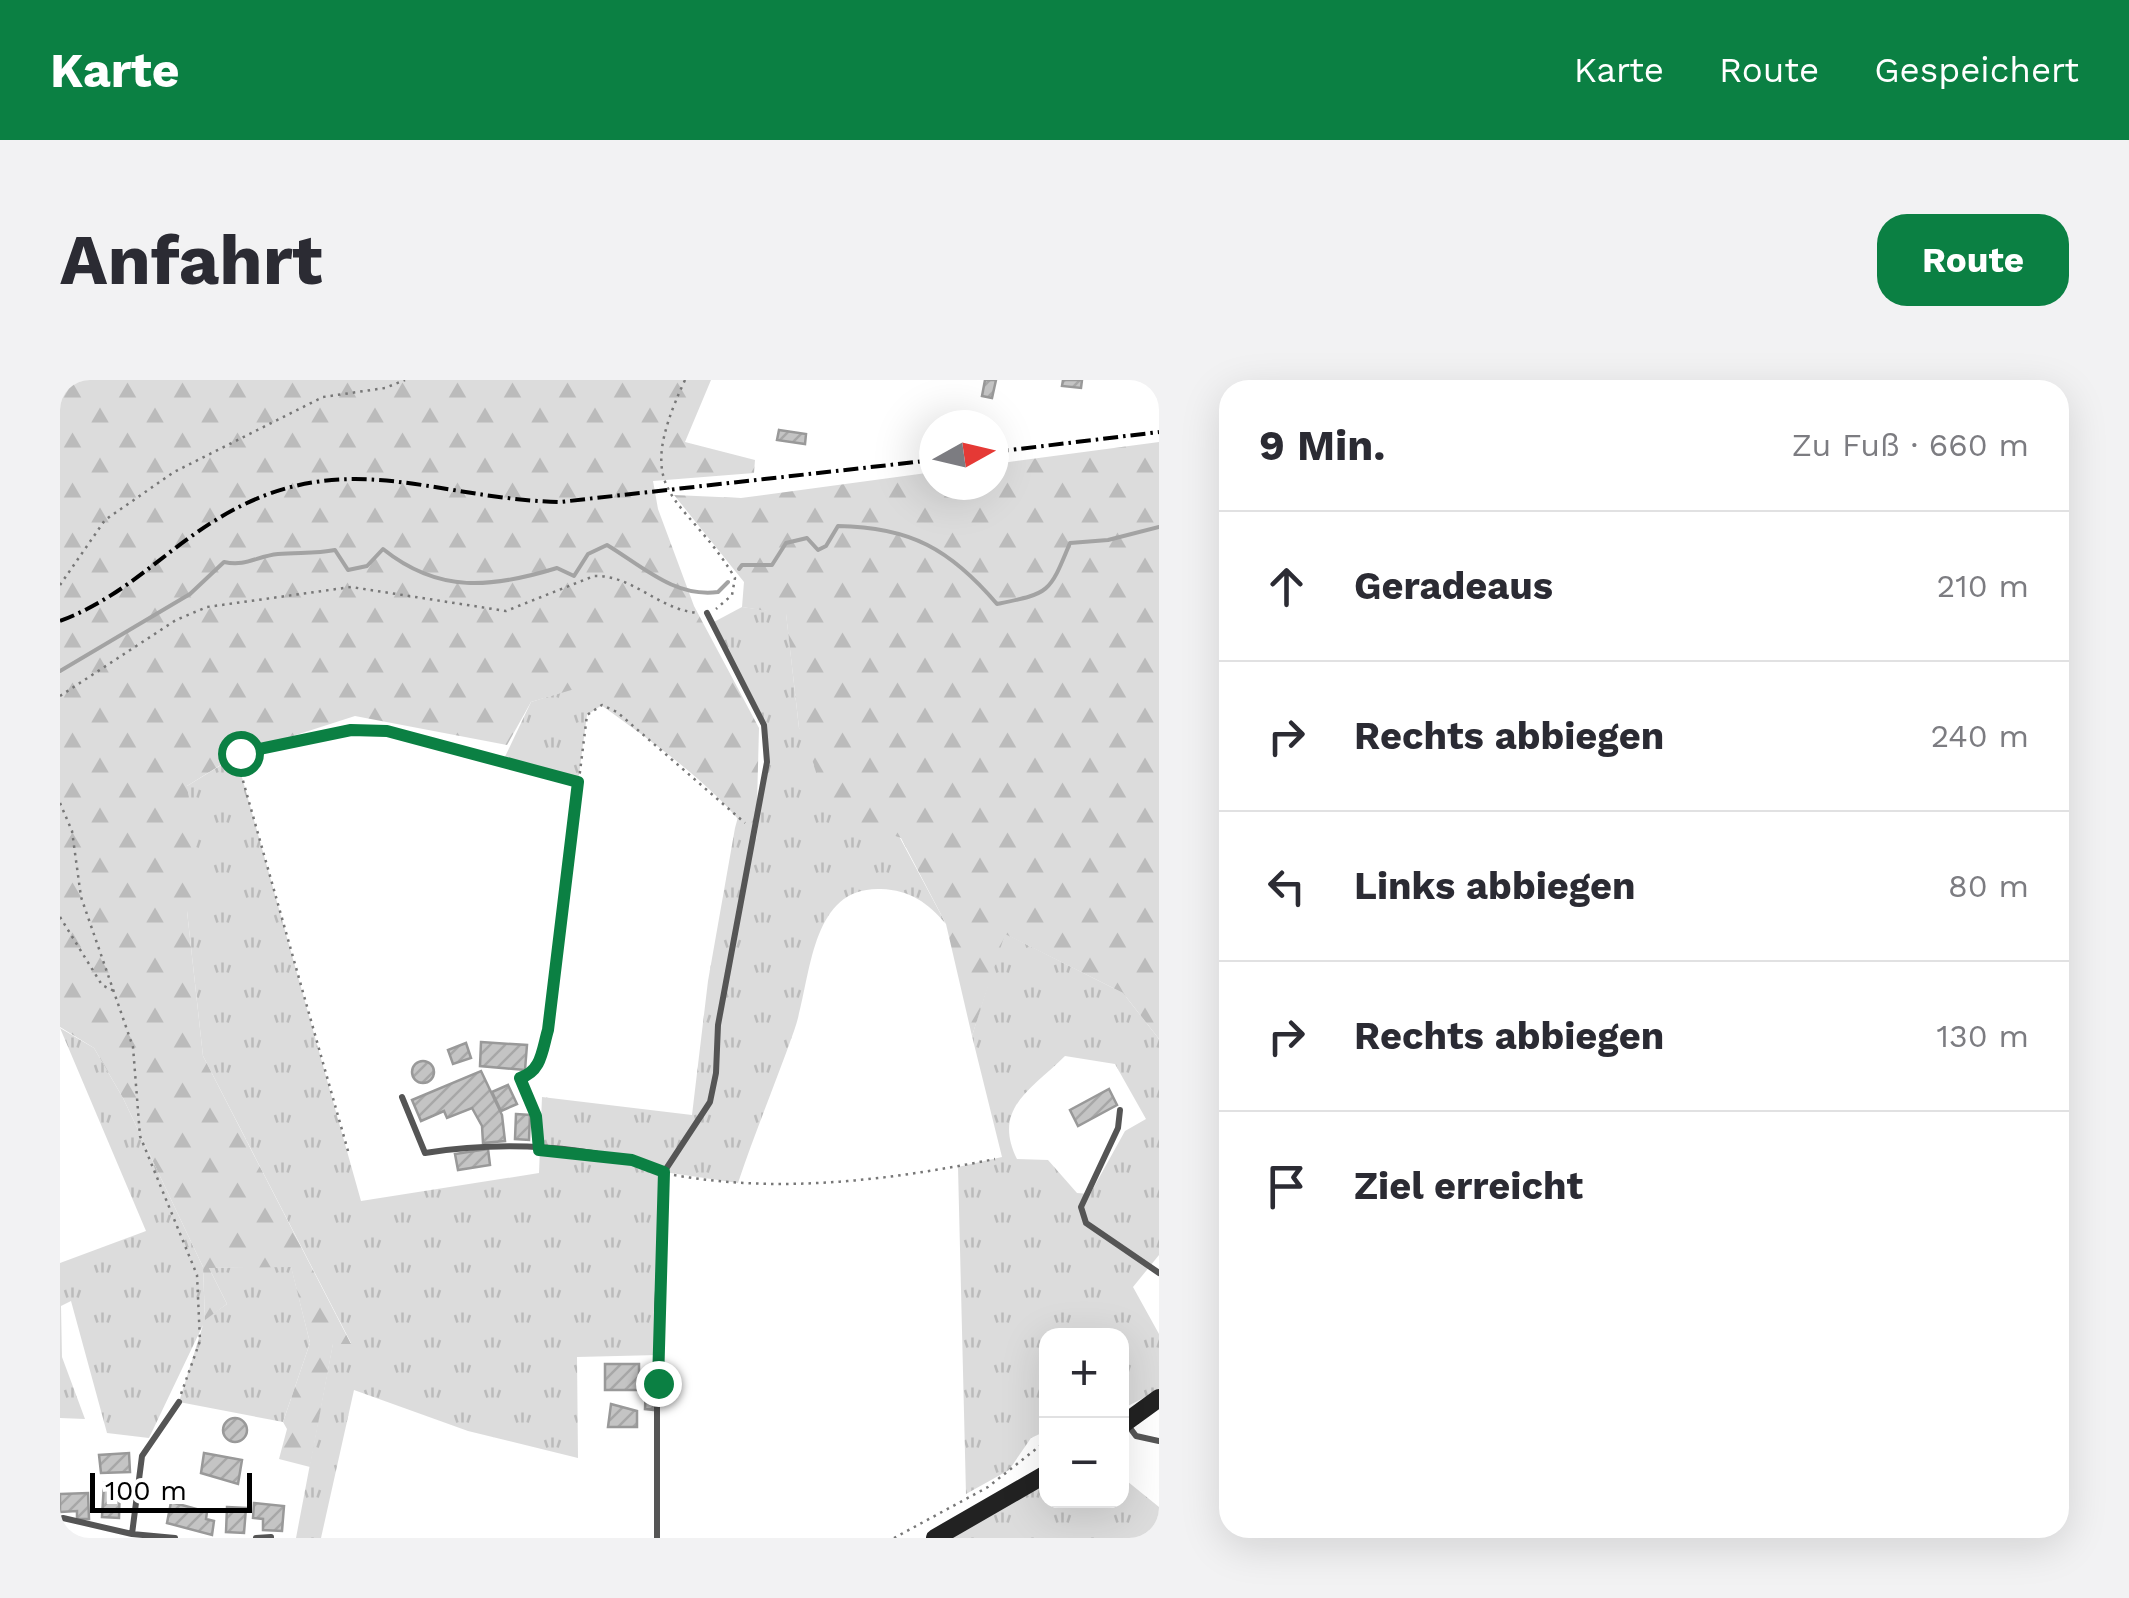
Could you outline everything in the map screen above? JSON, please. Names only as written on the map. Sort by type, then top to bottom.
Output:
[{"type":"street","points":[[1129,1420],[1159,1398]]},
{"type":"street","points":[[935,1538],[1039,1478]]},
{"type":"lane","points":[[657,1538],[657,1311],[664,1172],[710,1102],[718,1025],[756,842],[767,762],[764,726],[708,613]]},
{"type":"lane","points":[[402,1097],[424,1153],[473,1145],[539,1150],[632,1160],[664,1172]]},
{"type":"lane","points":[[1120,1110],[1118,1128],[1081,1207],[1086,1223],[1159,1273]]},
{"type":"lane","points":[[132,1534],[142,1456],[178,1402]]},
{"type":"lane","points":[[1129,1429],[1136,1436],[1159,1441]]},
{"type":"lane","points":[[64,1518],[132,1534],[175,1538]]},
{"type":"lane","points":[[256,1538],[270,1538]]},
{"type":"path","points":[[60,585],[105,520],[136,498],[244,434],[323,396],[405,380]]},
{"type":"path","points":[[60,696],[176,620],[207,607],[309,590],[351,587],[506,611],[594,576],[606,576],[628,581],[678,612],[708,613],[732,595],[735,578],[672,502],[661,470],[662,450],[685,380]]},
{"type":"path","points":[[539,1150],[536,1116],[520,1078],[531,1074],[539,1064],[548,1030],[587,715],[602,706],[618,712],[747,824],[756,842]]},
{"type":"path","points":[[348,1151],[236,756],[261,747],[288,746],[351,730],[387,731],[578,782]]},
{"type":"path","points":[[60,803],[72,832],[81,897],[133,1047],[140,1136],[197,1275],[200,1342],[178,1402]]},
{"type":"path","points":[[60,917],[102,985],[115,991]]},
{"type":"path","points":[[664,1172],[722,1184],[801,1183],[938,1171],[995,1159]]},
{"type":"path","points":[[894,1538],[988,1487],[1039,1446]]},
{"type":"green space","points":[[60,380],[711,380],[685,442],[755,460],[754,473],[653,481],[658,509],[694,606],[759,728],[756,842],[696,777],[578,688],[531,702],[507,745],[355,716],[240,753],[187,786],[203,894],[187,911],[203,1056],[351,1344],[333,1344],[310,1467],[279,1459],[287,1429],[283,1422],[310,1343],[291,1267],[209,1268],[227,1304],[205,1320],[203,1267],[123,1098],[94,1048],[60,1027]]},
{"type":"green space","points":[[1159,442],[1159,1039],[1123,993],[1005,934],[972,1036],[946,924],[901,838],[834,814],[799,728],[786,614],[742,607],[744,582],[674,495],[741,498],[919,474],[919,500],[1009,500],[1009,462]]},
{"type":"green space","points":[[742,607],[786,613],[799,728],[900,838],[946,924],[918,899],[881,889],[857,892],[839,903],[826,919],[810,963],[794,1031],[738,1183],[664,1172],[658,1355],[577,1357],[578,1458],[468,1431],[354,1390],[321,1538],[296,1538],[333,1343],[351,1343],[203,1056],[187,911],[187,786],[236,756],[361,1201],[539,1173],[542,1097],[692,1115],[708,981],[735,828],[738,817],[756,840],[767,762],[764,725],[712,623]]},
{"type":"green space","points":[[578,687],[602,705],[587,715],[578,782],[502,763],[531,702]]},
{"type":"green space","points":[[1004,933],[1123,993],[1159,1039],[1159,1255],[1133,1287],[1159,1334],[1159,1390],[1129,1405],[1129,1328],[1039,1328],[1039,1434],[1031,1438],[1009,1470],[966,1494],[958,1167],[1002,1157],[972,1036]],"holes":[[[1065,1056],[1115,1064],[1146,1119],[1125,1131],[1090,1194],[1077,1193],[1048,1160],[1017,1159],[1010,1141],[1009,1126],[1019,1101]]]},
{"type":"green space","points":[[60,1028],[94,1048],[123,1098],[203,1267],[205,1319],[227,1304],[209,1268],[291,1266],[310,1343],[283,1422],[179,1402],[203,1325],[149,1438],[107,1433],[71,1301],[61,1306],[62,1357],[85,1419],[60,1418],[60,1263],[146,1231]]},
{"type":"green space","points":[[1039,1478],[1039,1508],[1129,1508],[1129,1483],[1159,1507],[1159,1538],[935,1538]]},
{"type":"building","points":[[985,380],[996,380],[992,398],[982,396]]},
{"type":"building","points":[[1063,380],[1082,380],[1081,388],[1062,386]]},
{"type":"building","points":[[779,430],[806,434],[805,444],[777,440]]},
{"type":"building","points":[[481,1042],[527,1045],[525,1070],[480,1066]]},
{"type":"building","points":[[466,1043],[471,1058],[453,1064],[448,1050]]},
{"type":"building","points":[[419,1061],[427,1061],[434,1072],[427,1083],[419,1083],[412,1076],[412,1068]]},
{"type":"building","points":[[481,1071],[502,1115],[505,1141],[483,1143],[482,1126],[472,1108],[447,1118],[444,1111],[421,1121],[412,1100]]},
{"type":"building","points":[[508,1085],[517,1104],[501,1111],[492,1092]]},
{"type":"building","points":[[1109,1089],[1117,1105],[1078,1126],[1070,1110]]},
{"type":"building","points":[[516,1114],[530,1115],[529,1140],[515,1139]]},
{"type":"building","points":[[488,1149],[490,1165],[458,1170],[455,1154]]},
{"type":"building","points":[[605,1364],[639,1364],[639,1390],[605,1390]]},
{"type":"building","points":[[646,1385],[656,1385],[655,1410],[645,1409]]},
{"type":"building","points":[[611,1404],[637,1411],[637,1427],[608,1427]]},
{"type":"building","points":[[235,1418],[247,1430],[235,1442],[223,1430]]},
{"type":"building","points":[[129,1453],[130,1472],[101,1473],[99,1455]]},
{"type":"building","points":[[204,1453],[242,1460],[238,1484],[201,1473]]},
{"type":"building","points":[[104,1483],[120,1483],[119,1518],[102,1517]]},
{"type":"building","points":[[88,1493],[89,1519],[77,1519],[77,1511],[60,1512],[60,1494]]},
{"type":"building","points":[[171,1502],[207,1512],[206,1519],[214,1521],[212,1535],[167,1523]]},
{"type":"building","points":[[254,1503],[284,1506],[282,1531],[263,1530],[263,1519],[253,1518]]},
{"type":"building","points":[[227,1507],[246,1508],[244,1533],[226,1532]]},
{"type":"waterway","points":[[739,569],[742,565],[772,565],[786,543],[807,538],[818,550],[826,546],[838,526],[864,527],[908,537],[945,555],[997,604],[1046,588],[1070,543],[1108,540],[1159,527]]},
{"type":"waterway","points":[[60,671],[190,594],[224,562],[245,562],[278,554],[335,550],[348,570],[367,566],[383,549],[425,574],[488,583],[557,568],[574,576],[588,554],[607,545],[660,579],[687,590],[718,592],[728,582]]},
{"type":"railway","points":[[1009,450],[1159,432]]},
{"type":"railway","points":[[60,621],[124,587],[219,518],[264,496],[307,483],[388,481],[560,502],[919,462]]},
{"type":"route","points":[[240,753],[351,730],[387,731],[578,782],[548,1030],[539,1064],[531,1074],[520,1078],[536,1116],[539,1150],[632,1160],[664,1172],[657,1311],[658,1383]]}]
